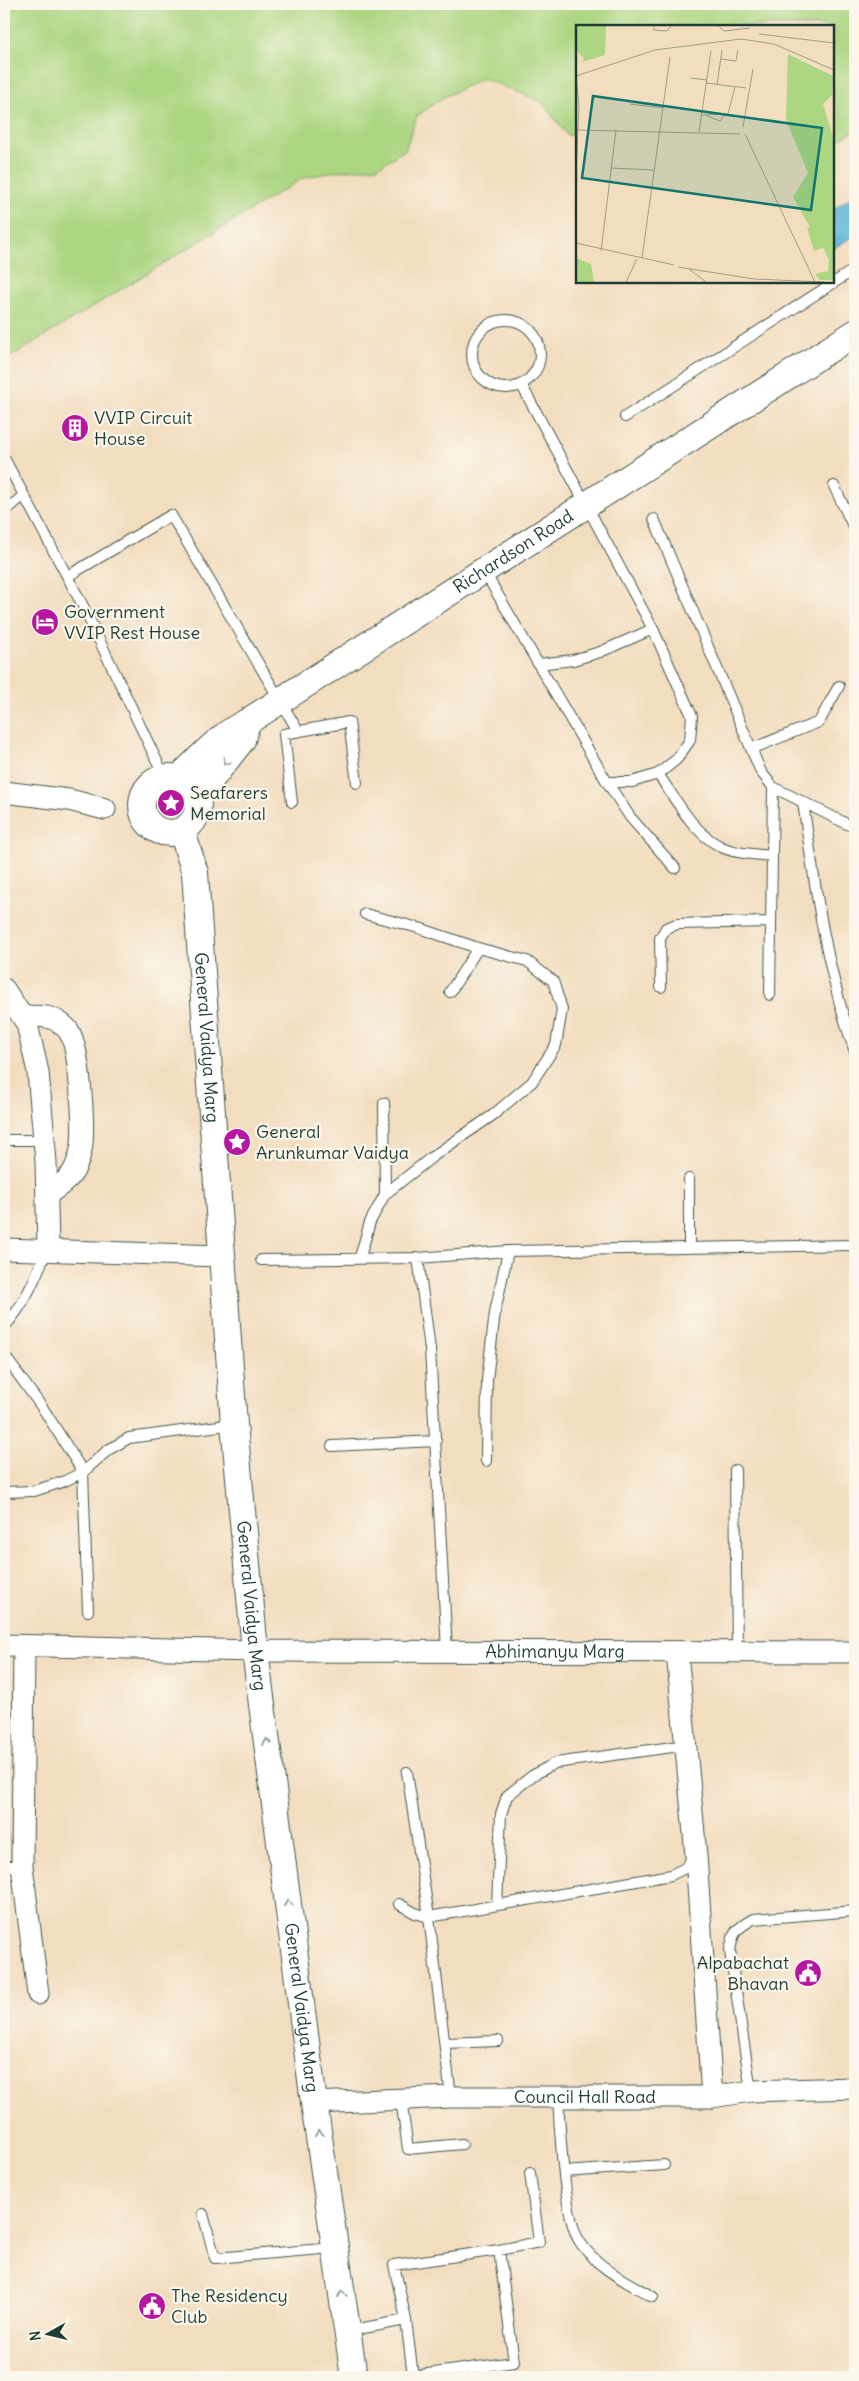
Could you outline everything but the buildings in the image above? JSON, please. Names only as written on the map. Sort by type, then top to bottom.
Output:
[{"type":"street","name":"Richardson Road","points":[[172,778],[232,729],[247,722],[855,333]]},
{"type":"street","points":[[197,797],[242,740],[247,722]]},
{"type":"street","points":[[172,778],[188,784],[197,797],[198,805],[194,820],[182,831],[167,833],[152,827],[144,814],[142,806],[146,791],[158,780],[172,778]]},
{"type":"street","points":[[4,792],[69,800],[105,809]]},
{"type":"street","name":"General Vaidya Marg","points":[[182,831],[195,873],[221,1256],[255,1651],[314,2103],[354,2377]]},
{"type":"street","points":[[4,989],[27,1024],[38,1072],[44,1140],[48,1249]]},
{"type":"street","points":[[23,1018],[50,1017],[60,1023],[69,1032],[76,1053],[82,1144],[76,1168],[66,1182],[47,1195]]},
{"type":"street","points":[[4,1249],[221,1256]]},
{"type":"street","points":[[14,1646],[13,1866],[38,1994]]},
{"type":"street","name":"Abhimanyu Marg","points":[[14,1646],[255,1651],[855,1652]]},
{"type":"street","points":[[677,1652],[696,1855],[712,2097]]},
{"type":"street","name":"Council Hall Road","points":[[314,2103],[451,2098],[712,2097],[751,2091],[855,2088]]},
{"type":"lane","points":[[624,417],[855,269]]},
{"type":"lane","points":[[512,321],[530,331],[536,339],[540,349],[538,365],[530,378],[521,384],[512,388],[493,385],[484,380],[474,364],[473,345],[477,336],[492,323],[512,321]]},
{"type":"lane","points":[[521,384],[584,506],[653,629],[692,716],[690,740],[684,751],[658,774],[632,782],[607,782]]},
{"type":"lane","points":[[4,458],[68,576],[172,778]]},
{"type":"lane","points":[[834,486],[855,530]]},
{"type":"lane","points":[[4,512],[23,496]]},
{"type":"lane","points":[[68,576],[172,515],[298,731]]},
{"type":"lane","points":[[654,519],[761,772],[773,786],[855,828]]},
{"type":"lane","points":[[483,570],[607,782],[630,816],[675,868]]},
{"type":"lane","points":[[538,664],[573,660],[600,652],[653,629]]},
{"type":"lane","points":[[751,749],[819,722],[839,686]]},
{"type":"lane","points":[[292,802],[284,734],[349,722],[356,783]]},
{"type":"lane","points":[[658,774],[683,813],[713,842],[729,850],[772,856]]},
{"type":"lane","points":[[770,995],[773,786]]},
{"type":"lane","points":[[803,802],[819,918],[845,1023],[855,1052]]},
{"type":"lane","points":[[360,1257],[370,1222],[385,1194],[432,1157],[500,1110],[532,1082],[556,1045],[562,1009],[553,981],[527,961],[478,948],[419,928],[365,914]]},
{"type":"lane","points":[[661,987],[660,938],[666,928],[677,924],[771,922]]},
{"type":"lane","points":[[450,992],[478,948]]},
{"type":"lane","points":[[384,1103],[385,1194]]},
{"type":"lane","points":[[4,1140],[44,1140]]},
{"type":"lane","points":[[689,1179],[690,1248]]},
{"type":"lane","points":[[262,1260],[360,1257],[418,1258],[508,1251],[855,1245]]},
{"type":"lane","points":[[4,1327],[16,1314],[32,1288],[48,1249]]},
{"type":"lane","points":[[486,1461],[489,1361],[495,1312],[508,1251]]},
{"type":"lane","points":[[418,1258],[430,1349],[447,1651]]},
{"type":"lane","points":[[4,1355],[44,1410],[83,1472],[88,1611]]},
{"type":"lane","points":[[4,1492],[34,1491],[83,1472],[108,1450],[129,1438],[234,1424]]},
{"type":"lane","points":[[332,1446],[436,1441]]},
{"type":"lane","points":[[735,1470],[737,1652]]},
{"type":"lane","points":[[497,1905],[500,1814],[507,1796],[532,1776],[555,1762],[687,1745]]},
{"type":"lane","points":[[406,1772],[429,1917],[451,2098]]},
{"type":"lane","points":[[399,1904],[415,1913],[429,1917],[672,1875],[685,1868],[696,1855]]},
{"type":"lane","points":[[751,2091],[730,1951],[732,1936],[739,1928],[753,1919],[855,1911]]},
{"type":"lane","points":[[445,2043],[498,2040]]},
{"type":"lane","points":[[558,2098],[564,2172],[572,2218],[579,2241],[607,2270],[653,2297]]},
{"type":"lane","points":[[401,2099],[408,2149],[462,2144]]},
{"type":"lane","points":[[564,2172],[664,2165]]},
{"type":"lane","points":[[499,2250],[514,2362],[413,2376],[406,2320],[394,2265],[499,2250],[539,2242],[530,2173]]},
{"type":"lane","points":[[203,2214],[215,2258],[335,2248]]},
{"type":"lane","points":[[347,2331],[406,2320]]},
{"type":"green space","points":[[4,4],[855,4],[855,130],[834,143],[834,25],[576,25],[576,135],[567,135],[542,102],[483,78],[442,98],[417,116],[405,150],[378,167],[337,171],[303,178],[4,361]]},
{"type":"water","points":[[855,195],[855,235],[834,248],[834,208]]},
{"type":"place","name":"VVIP Circuit House","points":[[75,428]]},
{"type":"place","name":"Government VVIP Rest House","points":[[45,622]]},
{"type":"place","name":"Seafarers Memorial","points":[[171,803]]},
{"type":"place","name":"General Arunkumar Vaidya","points":[[237,1142]]},
{"type":"place","name":"Alpabachat Bhavan","points":[[808,1973]]},
{"type":"place","name":"The Residency Club","points":[[152,2306]]}]
